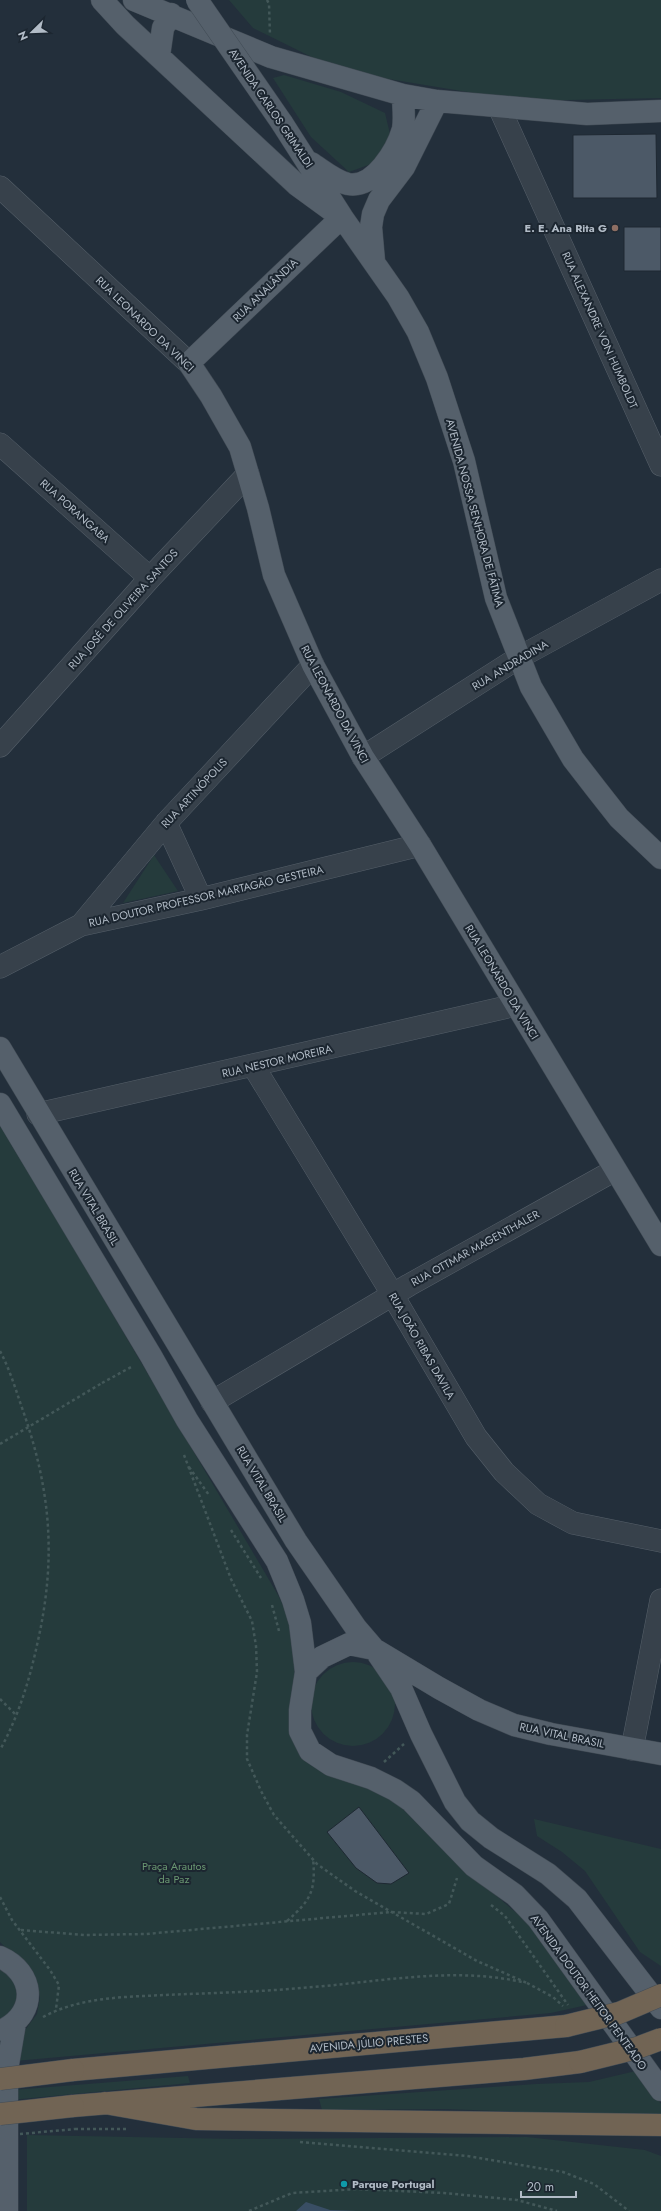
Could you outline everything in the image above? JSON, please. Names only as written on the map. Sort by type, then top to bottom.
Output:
[{"type":"highway","name":"AVENIDA JÚLIO PRESTES","points":[[0,2079],[568,2015],[619,2013],[661,1995]]},
{"type":"highway","points":[[0,2114],[105,2103],[516,2070],[580,2062],[637,2048],[661,2039]]},
{"type":"highway","points":[[105,2103],[203,2119],[661,2125]]},
{"type":"main road","points":[[102,0],[125,25],[297,185],[342,217]]},
{"type":"main road","points":[[134,0],[160,8],[271,57],[403,95],[437,101],[587,114],[661,111]]},
{"type":"main road","name":"AVENIDA CARLOS GRIMALDI","points":[[197,0],[282,123],[342,217]]},
{"type":"main road","points":[[159,56],[164,28],[160,8]]},
{"type":"main road","points":[[305,159],[340,181],[350,184],[363,182],[388,162],[398,141],[403,129],[403,95]]},
{"type":"main road","points":[[375,264],[371,227],[373,214],[379,200],[404,167],[437,101]]},
{"type":"main road","name":"AVENIDA NOSSA SENHORA DE FÁTIMA","points":[[342,217],[398,297],[418,332],[437,378],[464,461],[496,598],[518,658],[540,704],[573,759],[619,818],[661,858]]},
{"type":"main road","name":"RUA ANALÂNDIA","points":[[189,363],[342,217]]},
{"type":"main road","name":"RUA LEONARDO DA VINCI","points":[[189,363],[212,396],[240,447],[258,508],[274,575],[313,665],[363,757],[420,845],[661,1246]]},
{"type":"main road","name":"RUA VITAL BRASIL","points":[[0,1048],[38,1114],[296,1541],[356,1628],[374,1649],[479,1710],[514,1725],[551,1734],[661,1754]]},
{"type":"main road","points":[[0,1104],[151,1356],[187,1420],[277,1561],[293,1600],[300,1622],[306,1672]]},
{"type":"main road","points":[[306,1672],[322,1656],[349,1644],[374,1649],[401,1688],[421,1734],[455,1802],[470,1822],[491,1838],[548,1874],[577,1899],[661,2008]]},
{"type":"main road","name":"AVENIDA DOUTOR HEITOR PENTEADO","points":[[306,1672],[300,1710],[300,1731],[310,1751],[331,1765],[371,1778],[395,1790],[411,1801],[474,1866],[515,1895],[538,1919],[661,2090]]},
{"type":"main road","points":[[0,1956],[11,1961],[20,1969],[26,1979],[28,1991],[25,2008],[8,2027],[7,2211]]},
{"type":"street","name":"RUA ALEXANDRE VON HUMBOLDT","points":[[499,107],[661,465]]},
{"type":"street","name":"RUA LEONARDO DA VINCI","points":[[0,187],[189,363]]},
{"type":"street","name":"RUA PORANGABA","points":[[0,444],[150,578]]},
{"type":"street","name":"RUA JOSÉ DE OLIVEIRA SANTOS","points":[[0,746],[150,578],[248,474]]},
{"type":"street","name":"RUA ANDRADINA","points":[[363,757],[518,658],[661,580]]},
{"type":"street","name":"RUA ARTINÓPOLIS","points":[[81,925],[166,823],[313,665]]},
{"type":"street","points":[[166,823],[201,899]]},
{"type":"street","name":"RUA DOUTOR PROFESSOR MARTAGÃO GESTEIRA","points":[[0,967],[81,925],[201,899],[420,845]]},
{"type":"street","name":"RUA NESTOR MOREIRA","points":[[38,1114],[254,1067],[516,1005]]},
{"type":"street","name":"RUA JOÃO RIBAS DAVILA","points":[[254,1067],[476,1438],[504,1472],[538,1504],[573,1522],[661,1541]]},
{"type":"street","name":"RUA OTTMAR MAGENTHALER","points":[[212,1402],[392,1296],[615,1170]]},
{"type":"street","points":[[632,1749],[661,1600]]},
{"type":"path","points":[[267,0],[269,4],[271,57]]},
{"type":"path","points":[[0,1352],[26,1420],[42,1476],[50,1544],[45,1610],[32,1668],[17,1716],[0,1750]]},
{"type":"path","points":[[0,1444],[102,1384]]},
{"type":"path","points":[[186,1462],[212,1500]]},
{"type":"path","points":[[229,1527],[262,1581]]},
{"type":"path","points":[[271,1602],[280,1632]]},
{"type":"path","points":[[0,1700],[17,1716]]},
{"type":"path","points":[[371,1778],[404,1743],[421,1734]]},
{"type":"path","points":[[287,1922],[301,1909],[312,1893],[313,1858]]},
{"type":"path","points":[[454,1874],[464,1883]]},
{"type":"path","points":[[21,1930],[84,1935],[146,1934],[391,1912],[426,1914],[449,1904],[458,1879]]},
{"type":"path","points":[[0,1897],[12,1920],[50,1970],[59,1985],[56,2010]]},
{"type":"path","points":[[487,1902],[505,1916],[568,2015]]},
{"type":"path","points":[[38,2020],[56,2010],[113,1998],[301,1988],[422,1977],[473,1975],[499,1976],[527,1983],[553,1997],[568,2015]]},
{"type":"path","points":[[15,2134],[75,2129],[133,2128]]},
{"type":"path","points":[[297,2142],[467,2156],[563,2172],[594,2184],[629,2211]]},
{"type":"path","points":[[250,2211],[292,2193],[357,2189],[444,2193],[517,2200],[557,2211]]},
{"type":"green space","points":[[229,0],[661,0],[661,98],[522,101],[340,71],[253,28]]},
{"type":"green space","points":[[284,75],[341,92],[385,113],[391,138],[371,164],[349,172],[311,137],[273,78]]},
{"type":"green space","points":[[154,855],[178,891],[123,903]]},
{"type":"green space","name":"Praça Arautos da Paz","points":[[0,1123],[278,1595],[293,1626],[297,1660],[289,1725],[297,1748],[379,1790],[397,1803],[441,1848],[528,1923],[587,2005],[551,2013],[15,2061],[25,2030],[37,2014],[40,1997],[35,1977],[0,1942]]},
{"type":"green space","points":[[353,1662],[369,1665],[383,1674],[392,1688],[395,1704],[392,1720],[383,1734],[369,1743],[353,1746],[337,1743],[323,1734],[314,1720],[311,1704],[314,1688],[323,1674],[337,1665]]},
{"type":"green space","points":[[534,1819],[661,1849],[661,1966],[640,1952],[585,1871],[562,1852],[537,1836]]},
{"type":"green space","points":[[0,1962],[24,1994],[0,2026]]},
{"type":"green space","points":[[640,2070],[661,2104],[661,2114],[570,2114],[446,2109],[322,2110],[319,2099],[536,2084],[589,2082]]},
{"type":"green space","points":[[188,2076],[190,2083],[0,2101],[0,2091]]},
{"type":"green space","name":"Parque Portugal","points":[[27,2135],[236,2139],[527,2137],[645,2150],[661,2156],[661,2211],[27,2211]]},
{"type":"water","points":[[306,2202],[330,2210],[357,2211],[296,2211]]},
{"type":"building","points":[[656,134],[657,198],[573,198],[573,135]]},
{"type":"building","points":[[624,227],[661,227],[661,271],[624,271]]},
{"type":"building","points":[[359,1807],[409,1873],[391,1884],[377,1883],[356,1868],[327,1832]]},
{"type":"place","name":"E. E. Ana Rita G","points":[[615,228]]},
{"type":"place","name":"Parque Portugal","points":[[344,2184]]}]
